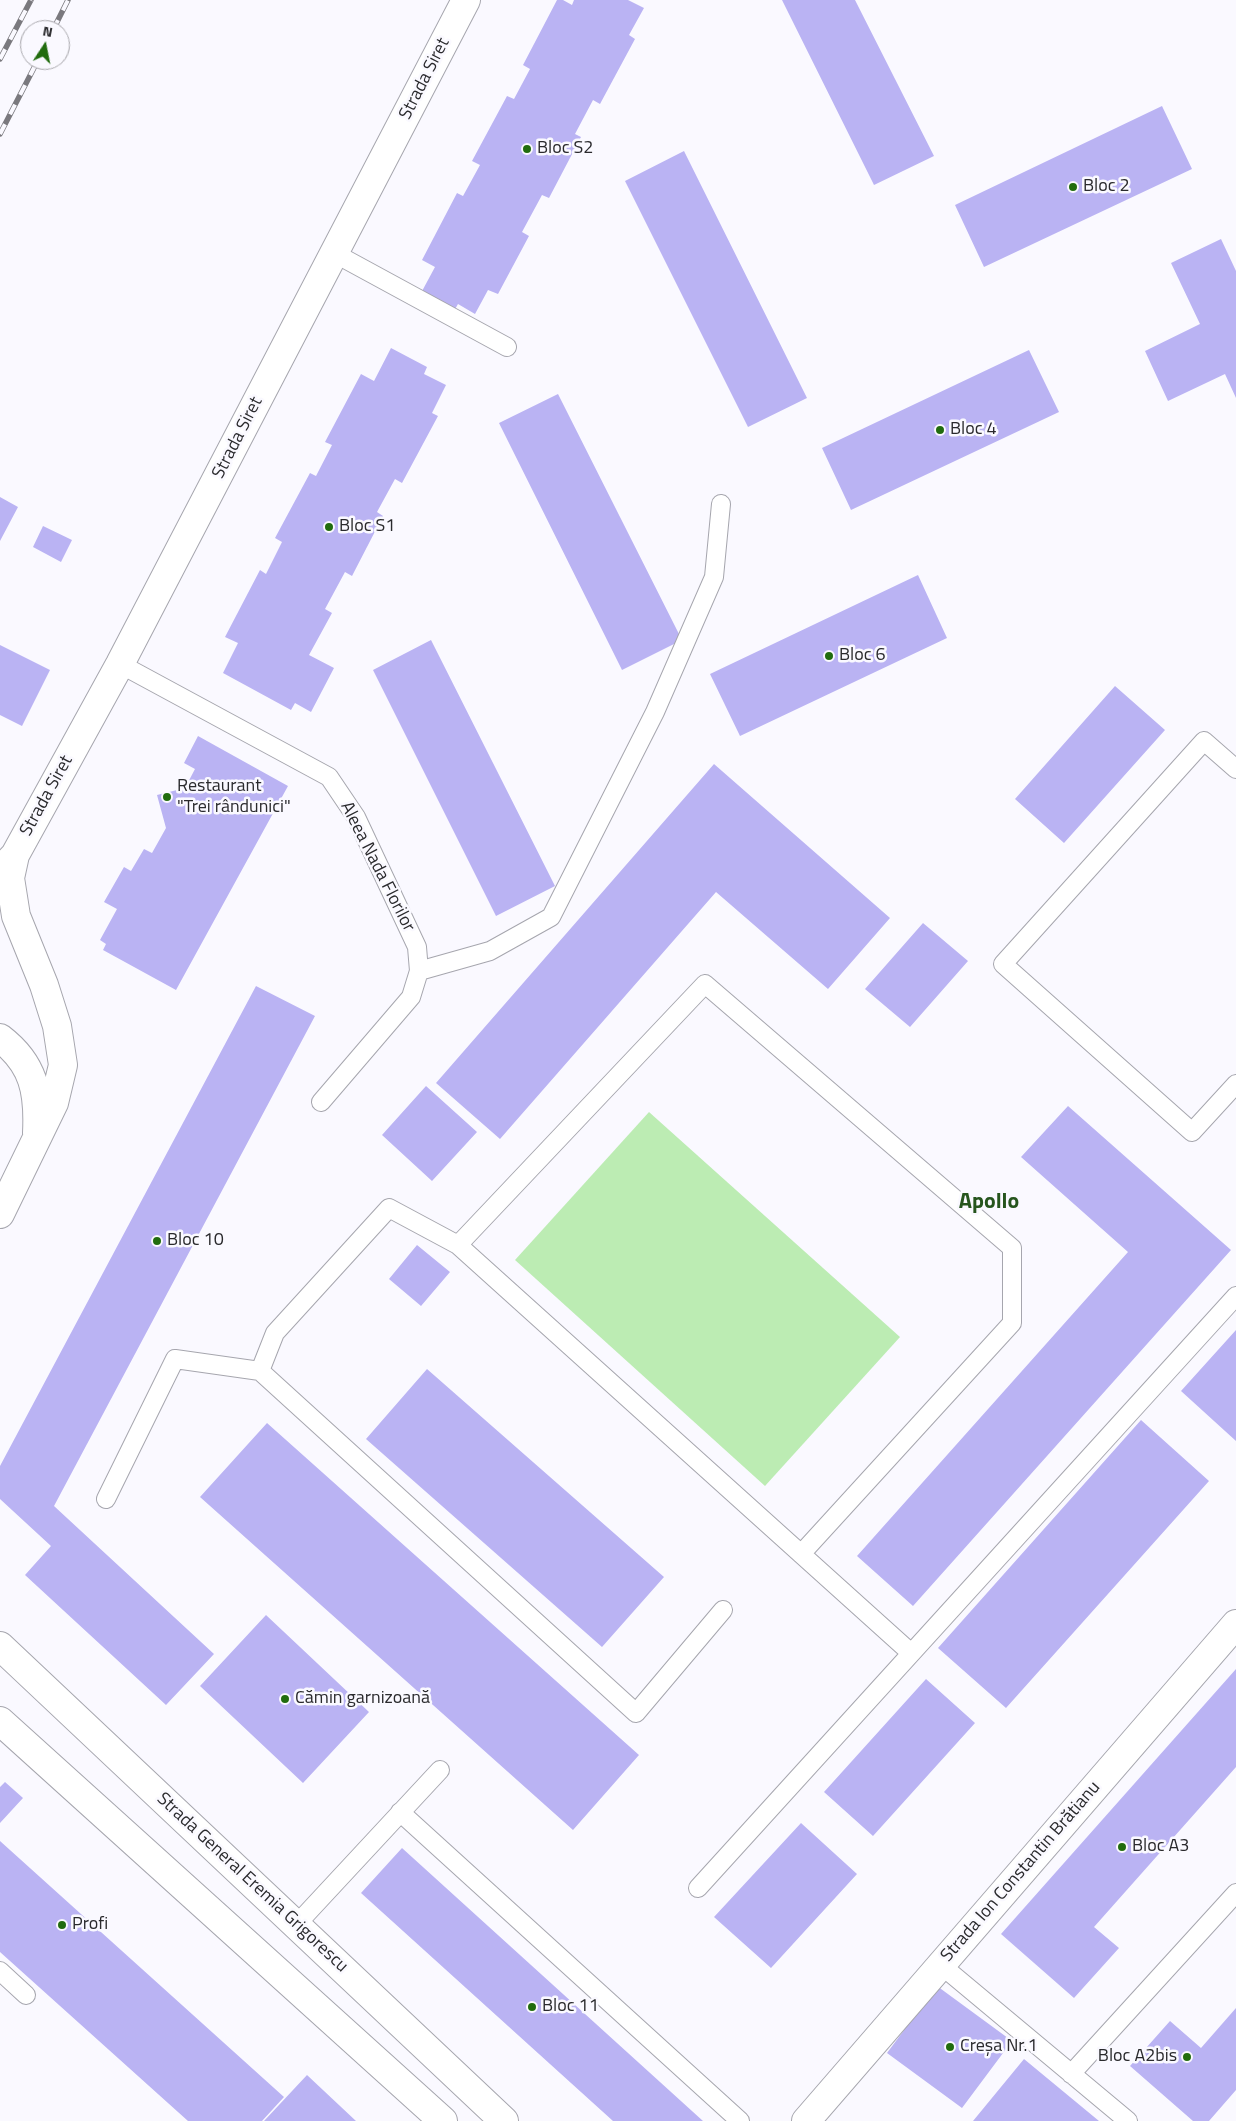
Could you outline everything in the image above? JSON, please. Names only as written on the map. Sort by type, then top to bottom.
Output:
[{"type":"street","name":"Strada Siret","points":[[7,863],[120,664],[466,0]]},
{"type":"street","points":[[0,1214],[54,1103],[63,1065],[57,1026],[44,985],[23,937],[13,903],[7,863]]},
{"type":"street","points":[[0,1038],[17,1051],[28,1069],[34,1085],[38,1107],[36,1140]]},
{"type":"street","name":"Strada Ion Constantin Brătianu","points":[[806,2121],[1236,1624]]},
{"type":"street","name":"Strada General Eremia Grigorescu","points":[[0,1646],[504,2121]]},
{"type":"street","points":[[0,1721],[443,2121]]},
{"type":"lane","points":[[334,254],[507,347]]},
{"type":"lane","points":[[419,971],[490,951],[551,918],[655,712],[714,576],[721,504]]},
{"type":"lane","name":"Aleea Nada Florilor","points":[[120,664],[329,777],[356,817],[418,947],[419,971],[411,997],[321,1102]]},
{"type":"lane","points":[[1236,769],[1204,741],[1003,964],[1192,1132],[1236,1084]]},
{"type":"lane","points":[[458,1245],[705,984],[1012,1248],[1012,1324],[801,1554]]},
{"type":"lane","points":[[260,1371],[275,1334],[389,1208],[458,1245],[911,1653]]},
{"type":"lane","points":[[698,1888],[1236,1296]]},
{"type":"lane","points":[[106,1499],[175,1360],[260,1371],[636,1714],[722,1610]]},
{"type":"lane","points":[[296,1925],[440,1770]]},
{"type":"lane","points":[[400,1812],[740,2121]]},
{"type":"lane","points":[[1071,2074],[1236,1894]]},
{"type":"lane","points":[[941,1965],[1128,2121]]},
{"type":"lane","points":[[0,1971],[26,1995]]},
{"type":"green space","points":[[649,1112],[900,1337],[765,1486],[515,1260]]},
{"type":"building","name":"Bloc S2","points":[[557,0],[563,0],[572,5],[574,0],[628,0],[644,8],[629,35],[635,39],[600,104],[593,100],[575,134],[581,137],[549,198],[542,195],[522,232],[529,236],[498,294],[488,290],[475,314],[458,304],[454,311],[421,293],[435,267],[422,260],[457,193],[463,196],[480,165],[472,161],[507,96],[514,99],[530,69],[523,65]]},
{"type":"building","points":[[782,0],[855,0],[934,156],[874,185]]},
{"type":"building","name":"Bloc 2","points":[[1162,106],[1192,169],[984,267],[955,205]]},
{"type":"building","points":[[684,151],[807,398],[748,427],[625,181]]},
{"type":"building","points":[[1221,239],[1236,271],[1236,398],[1225,374],[1168,401],[1145,351],[1200,324],[1171,263]]},
{"type":"building","name":"Bloc S1","points":[[391,348],[427,367],[424,374],[446,385],[432,413],[438,416],[402,483],[395,479],[377,512],[383,516],[352,576],[345,572],[325,609],[332,613],[309,655],[334,668],[311,712],[295,703],[291,710],[223,673],[238,643],[225,637],[260,570],[266,574],[282,542],[275,538],[310,473],[316,476],[332,445],[325,442],[361,374],[374,381]]},
{"type":"building","name":"Bloc 4","points":[[1029,350],[1059,412],[851,510],[822,448]]},
{"type":"building","points":[[558,394],[682,640],[622,670],[499,423]]},
{"type":"building","points":[[0,497],[18,507],[0,541]]},
{"type":"building","points":[[43,526],[72,540],[61,562],[33,547]]},
{"type":"building","name":"Bloc 6","points":[[918,575],[947,638],[740,736],[710,674]]},
{"type":"building","points":[[431,640],[555,886],[496,916],[373,670]]},
{"type":"building","points":[[0,645],[50,670],[22,726],[0,715]]},
{"type":"building","points":[[1115,686],[1165,730],[1064,843],[1015,799]]},
{"type":"building","points":[[198,736],[288,786],[176,990],[103,950],[106,944],[100,940],[117,909],[104,902],[124,867],[131,871],[144,849],[152,853],[166,828],[157,795],[185,788],[195,769],[184,763]]},
{"type":"building","points":[[714,764],[890,918],[828,989],[716,892],[500,1139],[436,1083]]},
{"type":"building","points":[[923,923],[968,961],[910,1027],[865,989]]},
{"type":"building","name":"Bloc 10","points":[[256,986],[315,1016],[54,1506],[214,1654],[166,1705],[25,1575],[51,1546],[0,1499],[0,1466]]},
{"type":"building","points":[[426,1086],[477,1132],[432,1181],[382,1135]]},
{"type":"building","points":[[1068,1106],[1231,1250],[913,1606],[857,1556],[1128,1252],[1021,1157]]},
{"type":"building","points":[[417,1245],[450,1272],[421,1306],[389,1279]]},
{"type":"building","points":[[1236,1330],[1236,1441],[1181,1391]]},
{"type":"building","points":[[427,1369],[664,1577],[602,1647],[366,1439]]},
{"type":"building","points":[[1141,1420],[1209,1481],[1006,1708],[938,1648]]},
{"type":"building","points":[[267,1423],[639,1755],[573,1830],[200,1497]]},
{"type":"building","name":"Cămin garnizoană","points":[[266,1615],[369,1712],[303,1783],[200,1686]]},
{"type":"building","name":"Bloc A3","points":[[1236,1669],[1236,1767],[1094,1927],[1119,1948],[1074,1998],[1001,1934]]},
{"type":"building","points":[[926,1679],[975,1723],[873,1836],[824,1792]]},
{"type":"building","points":[[5,1782],[23,1798],[0,1823],[0,1787]]},
{"type":"building","points":[[801,1823],[857,1874],[771,1968],[714,1917]]},
{"type":"building","points":[[0,1841],[284,2097],[262,2121],[188,2121],[0,1952]]},
{"type":"building","name":"Bloc 11","points":[[402,1848],[703,2121],[613,2121],[361,1893]]},
{"type":"building","name":"Creșa Nr.1","points":[[937,1986],[1012,2041],[962,2108],[887,2053]]},
{"type":"building","name":"Bloc A2bis","points":[[1236,2008],[1236,2090],[1209,2121],[1193,2121],[1130,2066],[1170,2021],[1201,2048]]},
{"type":"building","points":[[1024,2059],[1099,2121],[973,2121]]},
{"type":"building","points":[[307,2075],[356,2121],[264,2121]]},
{"type":"railway","points":[[0,59],[31,0]]},
{"type":"railway","points":[[58,20],[68,0]]},
{"type":"railway","points":[[0,134],[33,70]]},
{"type":"place","name":"Bloc S2","points":[[527,149]]},
{"type":"place","name":"Bloc 2","points":[[1073,187]]},
{"type":"place","name":"Bloc 4","points":[[940,430]]},
{"type":"place","name":"Bloc S1","points":[[329,527]]},
{"type":"place","name":"Bloc 6","points":[[829,656]]},
{"type":"place","name":"Restaurant \"Trei rândunici\"","points":[[167,797]]},
{"type":"place","name":"Bloc 10","points":[[157,1241]]},
{"type":"place","name":"Cămin garnizoană","points":[[285,1699]]},
{"type":"place","name":"Bloc A3","points":[[1122,1847]]},
{"type":"place","name":"Profi","points":[[62,1925]]},
{"type":"place","name":"Bloc 11","points":[[532,2007]]},
{"type":"place","name":"Creșa Nr.1","points":[[950,2047]]},
{"type":"place","name":"Bloc A2bis","points":[[1187,2057]]},
{"type":"district","name":"Apollo","points":[[989,1203]]}]
